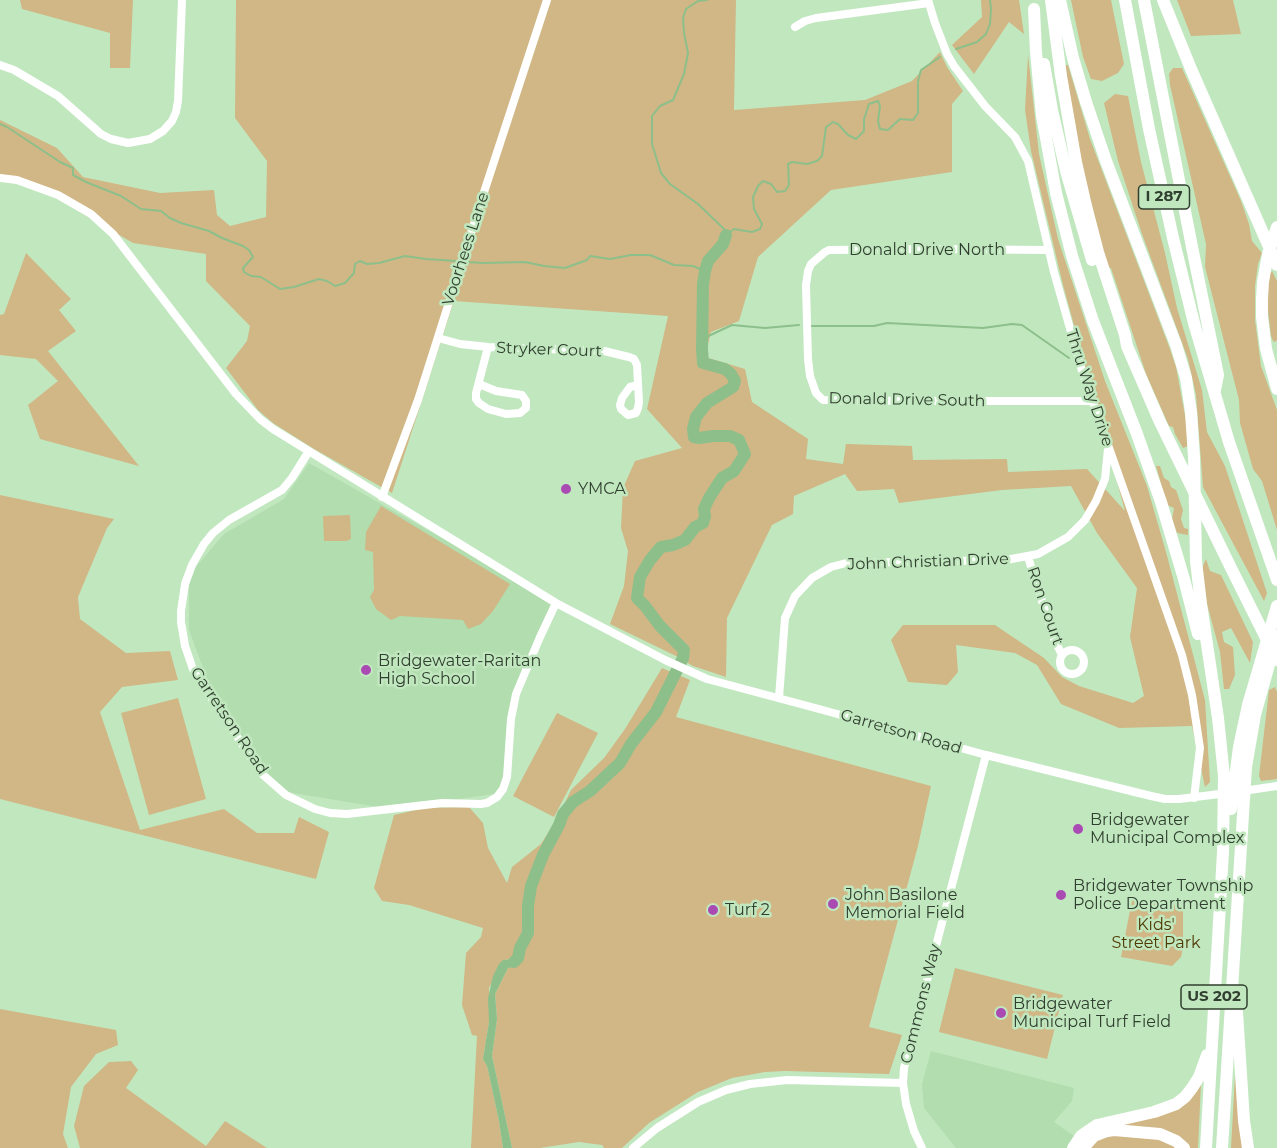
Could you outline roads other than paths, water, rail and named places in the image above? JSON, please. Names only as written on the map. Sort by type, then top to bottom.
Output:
[{"type":"highway","points":[[1051,0],[1061,76],[1083,195],[1127,346],[1160,422],[1277,660]]},
{"type":"highway","points":[[1060,0],[1086,102],[1180,356],[1188,390],[1194,457],[1195,542],[1224,776],[1223,852]]},
{"type":"highway","name":"I 287","points":[[1125,0],[1147,117],[1194,323],[1240,476],[1277,580]]},
{"type":"highway","name":"I 287","points":[[1144,0],[1218,375],[1214,392]]},
{"type":"highway","points":[[1163,0],[1271,267]]},
{"type":"highway","points":[[1034,5],[1052,110],[1076,206],[1120,337],[1127,346]]},
{"type":"highway","points":[[1034,5],[1036,62],[1042,117],[1056,193],[1072,256],[1093,321],[1137,434],[1168,524],[1185,579],[1215,697]]},
{"type":"highway","points":[[1277,226],[1273,237],[1271,267],[1262,299],[1268,360],[1277,389]]},
{"type":"highway","name":"US 202","points":[[1206,1148],[1223,852],[1228,846],[1239,747],[1248,705],[1277,606]]},
{"type":"highway","name":"US 202","points":[[1222,1148],[1246,767],[1251,731],[1277,636]]},
{"type":"highway","points":[[1233,961],[1244,1121],[1248,1148]]},
{"type":"highway","points":[[1073,1148],[1081,1136],[1097,1125],[1154,1112],[1176,1104],[1185,1097],[1199,1077],[1212,1046]]},
{"type":"highway","points":[[1083,1148],[1094,1136],[1114,1130],[1161,1134],[1176,1141],[1184,1148]]},
{"type":"street","points":[[0,65],[14,70],[58,96],[101,134],[111,139],[128,143],[150,139],[163,131],[176,112],[182,0]]},
{"type":"street","name":"Voorhees Lane","points":[[382,496],[418,400],[547,0]]},
{"type":"street","points":[[795,27],[816,18],[929,2]]},
{"type":"street","name":"Thru Way Drive","points":[[929,2],[946,52],[954,66],[985,106],[1015,137],[1025,153],[1031,170],[1054,272],[1082,370],[1182,656],[1192,695],[1200,748],[1194,798]]},
{"type":"street","name":"Garretson Road","points":[[0,178],[17,180],[56,194],[91,214],[113,234],[236,394],[273,429],[556,603],[693,674],[707,680],[986,755],[1156,797],[1194,798],[1277,786]]},
{"type":"street","name":"Donald Drive North","points":[[810,266],[819,256],[829,250],[1049,250]]},
{"type":"street","name":"Donald Drive South","points":[[810,266],[806,285],[808,359],[810,376],[816,393],[823,400],[1092,401]]},
{"type":"street","name":"Stryker Court","points":[[438,338],[460,344],[488,347],[604,351],[622,354],[636,362],[638,385]]},
{"type":"street","points":[[479,384],[496,391],[522,395],[526,400],[526,408],[520,413],[512,414],[488,409],[476,399],[476,393],[488,347]]},
{"type":"street","name":"John Christian Drive","points":[[779,698],[785,618],[795,596],[812,578],[831,567],[856,562],[1006,560],[1028,557],[1047,550],[1063,541],[1085,520],[1096,501],[1104,479],[1108,445]]},
{"type":"street","name":"Garretson Road","points":[[309,451],[282,490],[229,520],[204,544],[192,565],[185,584],[181,611],[184,646],[194,672],[262,774],[285,795],[315,809],[347,814],[442,803],[481,804],[497,797],[504,789],[507,777],[511,719],[516,694],[556,603]]},
{"type":"street","name":"Ron Court","points":[[1028,557],[1054,639],[1062,655]]},
{"type":"street","name":"Commons Way","points":[[922,1148],[906,1104],[903,1083],[904,1068],[986,755]]},
{"type":"street","points":[[633,1148],[657,1128],[698,1101],[750,1084],[787,1080],[903,1083]]},
{"type":"waterway","points":[[707,0],[698,1],[686,9],[683,18],[688,53],[684,74],[673,100],[660,106],[652,116],[652,144],[661,173],[670,184],[698,204],[724,229],[726,235],[734,229],[752,232],[760,229],[762,224],[754,209],[753,197],[758,186],[763,181],[771,184],[777,192],[785,191],[789,185],[788,164],[792,162],[807,164],[817,161],[822,156],[826,127],[833,122],[856,139],[864,131],[864,119],[869,104],[878,101],[880,129],[888,130],[900,119],[913,120],[918,113],[918,81],[921,70],[940,57]]},
{"type":"waterway","points":[[956,49],[977,42],[986,34],[990,24],[990,0]]},
{"type":"waterway","points":[[0,124],[73,168],[73,175],[86,182],[121,196],[141,209],[161,211],[181,223],[209,231],[243,246],[253,257],[243,268],[244,272],[251,276],[261,277],[280,289],[319,279],[335,286],[345,283],[354,273],[355,264],[360,261],[367,264],[379,263],[405,256],[456,261]]},
{"type":"waterway","points":[[514,962],[518,958],[520,948],[528,933],[531,886],[563,814],[573,802],[590,791],[620,763],[631,744],[656,712],[683,658],[684,650],[637,598],[640,577],[661,547],[685,540],[695,527],[703,523],[704,509],[709,498],[722,478],[734,471],[745,454],[739,440],[730,436],[694,437],[693,429],[696,417],[707,403],[733,387],[735,381],[725,369],[703,363],[702,349],[705,271],[708,261],[723,244],[726,235]]},
{"type":"waterway","points":[[467,262],[525,262],[565,268],[587,260],[590,256],[610,259],[631,255],[650,255],[674,265],[693,266],[705,271]]},
{"type":"waterway","points":[[811,326],[874,326],[887,323],[983,328],[1022,325],[1069,358]]},
{"type":"waterway","points":[[702,339],[732,325],[765,328],[799,325]]},
{"type":"place","name":"YMCA","points":[[566,489]]},
{"type":"place","name":"Bridgewater-Raritan High School","points":[[366,670]]},
{"type":"place","name":"Bridgewater Municipal Complex","points":[[1078,829]]},
{"type":"place","name":"Bridgewater Township Police Department","points":[[1061,895]]},
{"type":"place","name":"John Basilone Memorial Field","points":[[833,904]]},
{"type":"place","name":"Turf 2","points":[[713,910]]},
{"type":"place","name":"Bridgewater Municipal Turf Field","points":[[1001,1013]]},
{"type":"park label","name":"Kids' Street Park","points":[[1156,934]]}]
